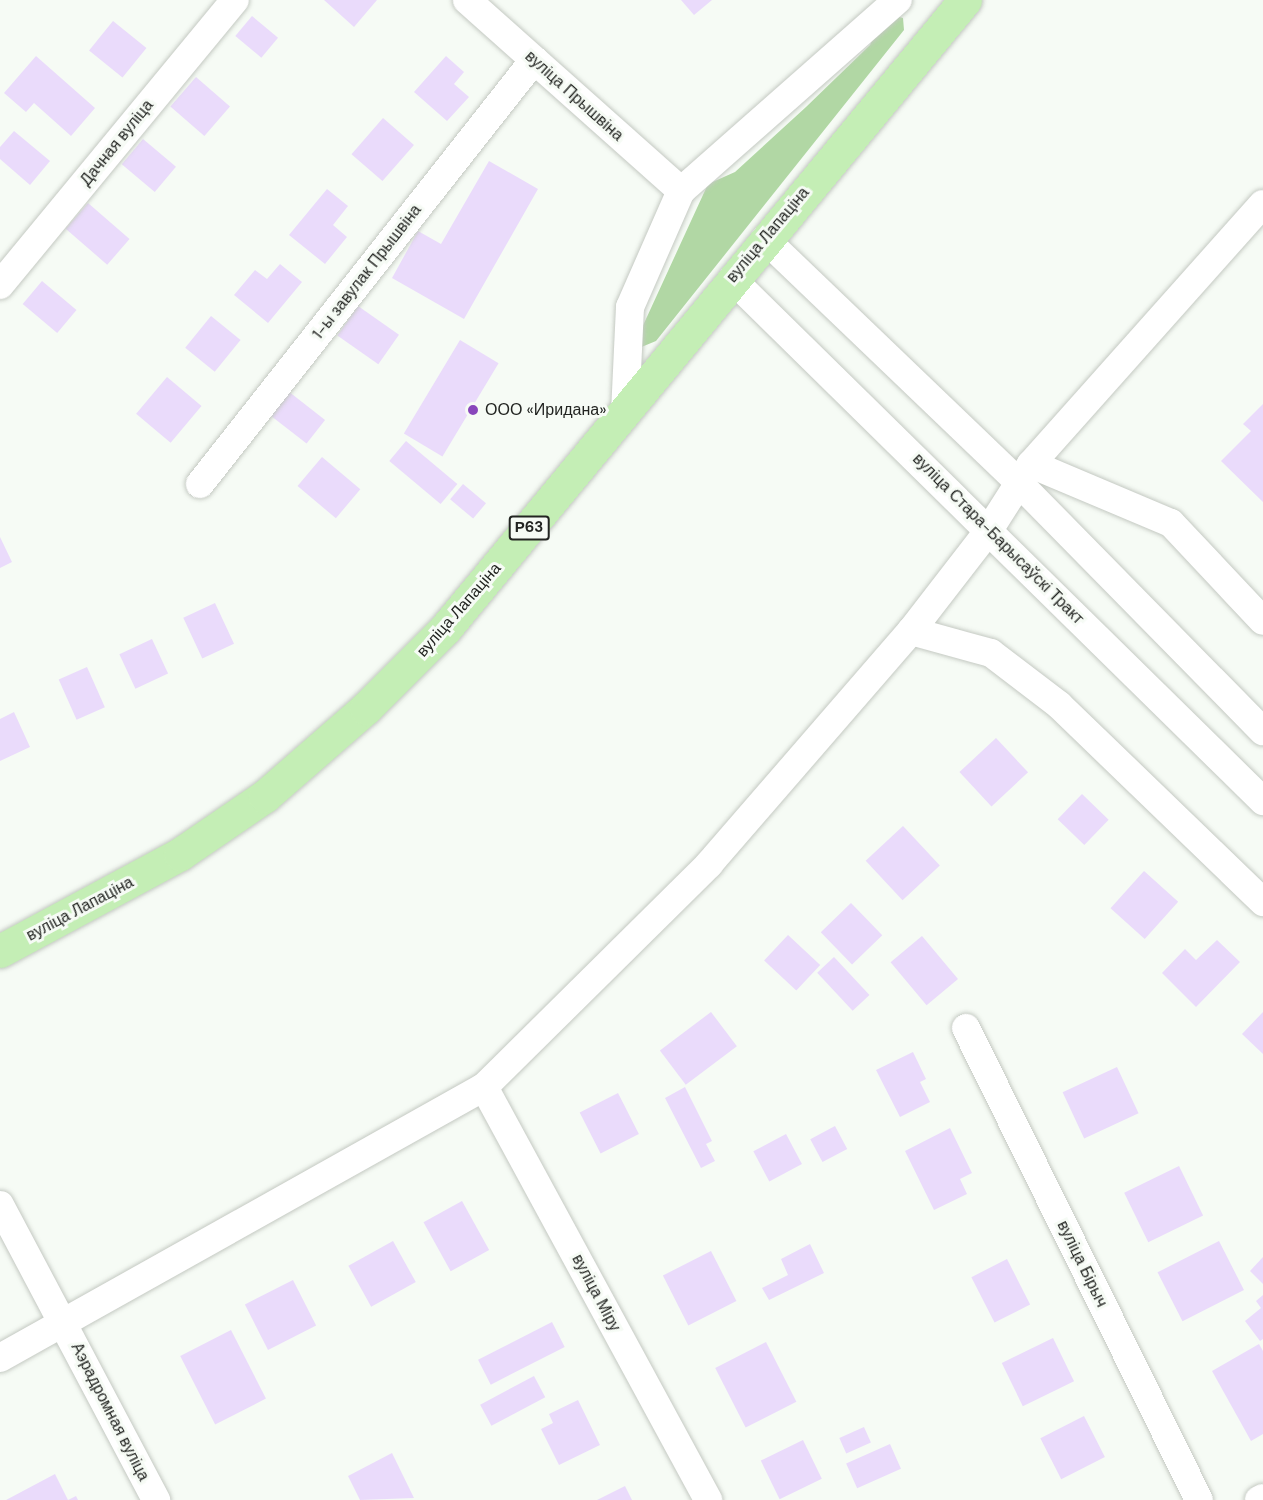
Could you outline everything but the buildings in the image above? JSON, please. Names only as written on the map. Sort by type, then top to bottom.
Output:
[{"type":"main road","name":"вуліца Лапаціна","points":[[0,951],[180,854],[265,796],[366,708],[445,629],[625,413],[765,239],[965,0]]},
{"type":"street","name":"Дачная вуліца","points":[[0,285],[235,0]]},
{"type":"street","points":[[625,413],[630,307],[681,191],[898,0]]},
{"type":"street","name":"вуліца Прышвіна","points":[[484,5],[534,60],[681,191]]},
{"type":"street","name":"1-ы завулак Прышвіна","points":[[200,484],[534,60]]},
{"type":"street","points":[[0,1358],[65,1324],[484,1087],[709,864],[911,631],[989,530],[1024,472],[1263,204]]},
{"type":"street","points":[[765,239],[1024,472],[1263,731]]},
{"type":"street","name":"вуліца Стара-Барысаўскі Тракт","points":[[732,279],[1263,801]]},
{"type":"street","points":[[1024,472],[1171,523],[1263,621]]},
{"type":"street","points":[[911,631],[991,653],[1051,699],[1263,902]]},
{"type":"street","name":"вуліца Бірыч","points":[[966,1028],[1199,1500]]},
{"type":"street","name":"вуліца Міру","points":[[484,1087],[708,1500]]},
{"type":"street","name":"Аэрадромная вуліца","points":[[0,1205],[65,1324],[156,1500]]},
{"type":"green space","points":[[893,15],[903,18],[904,30],[656,341],[639,348],[640,332],[708,184],[735,172],[870,45],[878,27]]},
{"type":"place","name":"ООО «Иридана»","points":[[473,410]]}]
